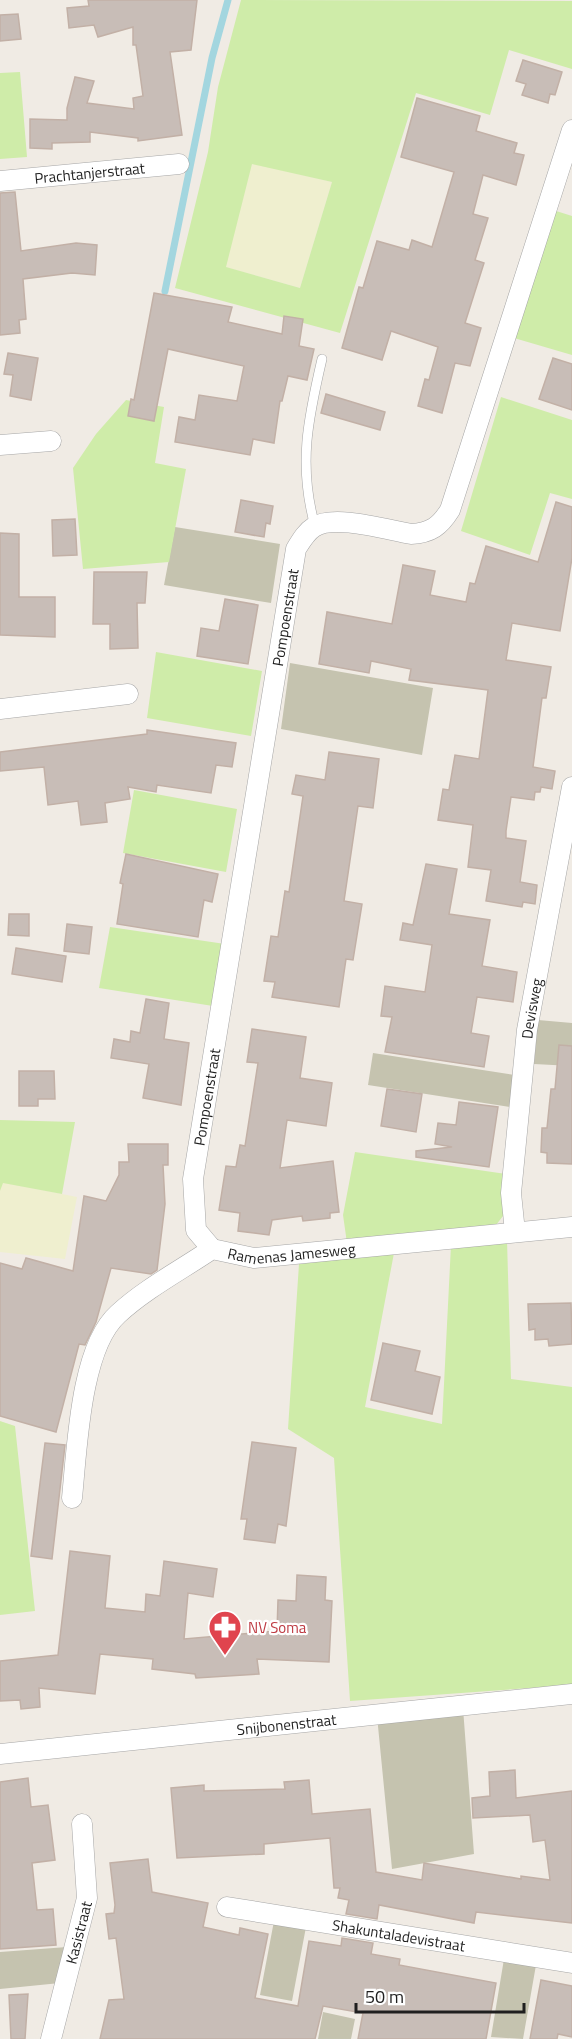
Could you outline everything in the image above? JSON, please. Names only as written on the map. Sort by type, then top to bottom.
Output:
[{"type":"street","points":[[315,526],[331,520],[411,534],[423,533],[441,524],[450,510],[572,130]]},
{"type":"street","name":"Prachtanjerstraat","points":[[0,181],[178,164]]},
{"type":"street","points":[[0,445],[51,441]]},
{"type":"street","name":"Pompoenstraat","points":[[212,1249],[196,1230],[193,1179],[296,549],[305,535],[315,526]]},
{"type":"street","points":[[0,709],[128,694]]},
{"type":"street","name":"Devisweg","points":[[516,1232],[511,1193],[527,1030],[572,787]]},
{"type":"street","name":"Ramenas Jamesweg","points":[[72,1498],[80,1408],[91,1366],[103,1334],[116,1315],[212,1249],[254,1258],[572,1227]]},
{"type":"street","name":"Snijbonenstraat","points":[[0,1754],[572,1694]]},
{"type":"street","name":"Kasistraat","points":[[51,2039],[87,1898],[82,1824]]},
{"type":"street","name":"Shakuntaladevistraat","points":[[227,1907],[572,1963]]},
{"type":"lane","points":[[315,526],[307,497],[305,454],[307,430],[322,359]]},
{"type":"shaded area","points":[[175,527],[280,544],[271,603],[164,585]]},
{"type":"shaded area","points":[[290,663],[433,688],[422,755],[281,729]]},
{"type":"shaded area","points":[[538,1020],[572,1023],[572,1066],[534,1064]]},
{"type":"shaded area","points":[[373,1053],[515,1075],[510,1107],[368,1085]]},
{"type":"shaded area","points":[[463,1708],[474,1854],[392,1869],[377,1716]]},
{"type":"shaded area","points":[[274,1921],[306,1927],[292,2001],[260,1995]]},
{"type":"shaded area","points":[[67,1947],[60,1983],[0,1989],[0,1952]]},
{"type":"shaded area","points":[[504,1959],[536,1965],[523,2039],[491,2037]]},
{"type":"shaded area","points":[[323,2012],[355,2019],[351,2039],[318,2039]]},
{"type":"green space","points":[[241,0],[572,1],[572,69],[509,50],[490,115],[416,93],[340,333],[175,288],[208,152],[218,87]],"holes":[[[252,164],[332,182],[300,288],[226,267]]]},
{"type":"green space","points":[[20,72],[27,157],[0,159],[0,73]]},
{"type":"green space","points":[[252,163],[332,182],[300,288],[225,267]]},
{"type":"green space","points":[[553,210],[572,216],[572,355],[514,338]]},
{"type":"green space","points":[[501,397],[572,420],[572,499],[550,493],[530,555],[461,531]]},
{"type":"green space","points":[[126,400],[164,407],[155,463],[186,469],[169,562],[83,569],[73,468],[96,434]]},
{"type":"green space","points":[[156,652],[262,671],[251,736],[147,718]]},
{"type":"green space","points":[[134,790],[237,809],[226,872],[123,853]]},
{"type":"green space","points":[[110,927],[225,944],[213,1006],[99,988]]},
{"type":"green space","points":[[0,1120],[75,1122],[62,1194],[3,1183],[0,1191]]},
{"type":"green space","points":[[355,1152],[506,1174],[503,1216],[496,1225],[347,1243],[343,1215]]},
{"type":"green space","points":[[2,1182],[77,1197],[65,1259],[0,1252]]},
{"type":"green space","points":[[507,1240],[511,1379],[572,1387],[572,1685],[350,1701],[334,1458],[288,1429],[299,1264],[394,1253],[365,1407],[442,1424],[451,1245]]},
{"type":"green space","points":[[0,1421],[15,1426],[35,1611],[0,1615]]},
{"type":"building","points":[[88,0],[197,0],[191,50],[170,52],[182,135],[138,141],[138,138],[90,132],[90,142],[52,143],[52,149],[30,148],[30,119],[67,120],[67,108],[75,77],[94,81],[87,103],[134,109],[133,98],[143,96],[136,45],[133,45],[133,27],[98,37],[94,25],[69,28],[67,8],[89,6]]},
{"type":"building","points":[[18,14],[21,39],[0,41],[0,15]]},
{"type":"building","points":[[523,60],[562,72],[555,95],[550,94],[548,103],[522,95],[526,84],[516,81]]},
{"type":"building","points":[[417,98],[480,116],[476,131],[517,143],[514,153],[524,155],[516,185],[483,175],[473,214],[488,218],[475,260],[484,263],[465,323],[481,328],[470,366],[455,363],[442,413],[418,406],[425,379],[429,380],[438,347],[391,331],[382,360],[342,348],[359,287],[363,288],[377,241],[409,250],[412,240],[432,247],[454,172],[401,157]]},
{"type":"building","points":[[15,192],[21,251],[76,243],[97,245],[95,275],[72,273],[23,279],[26,319],[19,320],[20,333],[0,335],[0,193]]},
{"type":"building","points":[[154,293],[232,307],[228,322],[282,334],[284,316],[303,319],[299,346],[314,349],[307,380],[288,376],[282,401],[280,401],[274,443],[253,439],[250,455],[175,442],[179,417],[195,420],[199,395],[237,401],[244,366],[168,349],[154,421],[128,416],[131,399],[134,400]]},
{"type":"building","points":[[8,353],[38,358],[31,400],[10,396],[13,375],[4,374]]},
{"type":"building","points":[[553,358],[572,364],[572,410],[539,399]]},
{"type":"building","points":[[326,394],[385,412],[380,430],[321,413]]},
{"type":"building","points":[[241,500],[273,506],[270,524],[266,523],[264,537],[235,532]]},
{"type":"building","points":[[556,502],[572,507],[572,558],[560,631],[512,623],[506,660],[551,667],[546,698],[542,698],[533,767],[555,771],[552,789],[541,787],[540,792],[535,792],[534,800],[511,797],[506,831],[506,838],[526,841],[520,882],[537,885],[535,904],[523,902],[522,907],[486,901],[491,870],[468,867],[473,825],[438,820],[443,789],[449,790],[455,755],[479,759],[488,690],[409,680],[411,669],[371,661],[369,673],[319,664],[327,612],[392,624],[403,565],[435,571],[430,595],[466,602],[470,583],[475,584],[486,546],[538,562]]},
{"type":"building","points":[[75,519],[77,555],[53,556],[52,520]]},
{"type":"building","points":[[0,533],[19,534],[19,597],[55,597],[55,637],[0,635]]},
{"type":"building","points":[[94,572],[147,572],[145,603],[137,603],[138,648],[110,649],[110,624],[93,624]]},
{"type":"building","points":[[225,599],[258,605],[248,664],[197,656],[201,628],[219,631]]},
{"type":"building","points":[[147,730],[236,743],[232,767],[216,765],[211,793],[157,785],[156,792],[128,787],[130,799],[105,803],[107,822],[81,825],[78,801],[48,805],[44,767],[0,771],[0,752],[147,734]]},
{"type":"building","points":[[329,752],[379,759],[373,808],[358,806],[344,901],[362,904],[353,960],[346,959],[339,1007],[272,997],[275,982],[264,981],[271,936],[278,937],[285,891],[289,892],[303,796],[292,794],[296,775],[325,780]]},
{"type":"building","points":[[126,854],[218,874],[212,902],[204,900],[198,937],[117,924],[123,884],[120,883]]},
{"type":"building","points":[[426,864],[457,869],[449,914],[490,920],[482,966],[517,972],[513,1002],[477,997],[471,1033],[489,1036],[484,1067],[385,1052],[392,1017],[381,1016],[385,986],[425,992],[432,945],[400,940],[403,923],[413,925]]},
{"type":"building","points":[[9,914],[29,914],[29,936],[8,935]]},
{"type":"building","points":[[67,924],[92,927],[89,954],[64,951]]},
{"type":"building","points":[[16,948],[66,956],[62,982],[12,974]]},
{"type":"building","points":[[146,999],[169,1003],[164,1039],[189,1043],[181,1105],[143,1098],[149,1064],[111,1058],[114,1039],[130,1042],[131,1031],[140,1033]]},
{"type":"building","points":[[252,1029],[306,1037],[300,1078],[332,1083],[326,1126],[287,1120],[280,1168],[333,1161],[339,1212],[330,1213],[330,1218],[303,1221],[302,1216],[272,1220],[269,1235],[238,1231],[240,1213],[219,1210],[226,1166],[236,1167],[240,1145],[245,1146],[258,1063],[247,1062]]},
{"type":"building","points":[[559,1045],[572,1046],[572,1164],[547,1163],[547,1153],[541,1152],[542,1128],[547,1128],[551,1089],[555,1089]]},
{"type":"building","points":[[19,1071],[54,1071],[55,1099],[38,1099],[38,1106],[19,1106]]},
{"type":"building","points":[[387,1089],[422,1094],[416,1132],[381,1126]]},
{"type":"building","points":[[459,1102],[498,1107],[489,1167],[416,1157],[416,1151],[452,1147],[435,1144],[438,1123],[456,1125]]},
{"type":"building","points":[[128,1144],[168,1144],[168,1165],[163,1165],[165,1204],[157,1270],[151,1274],[111,1268],[96,1322],[85,1345],[79,1344],[56,1432],[0,1416],[0,1263],[22,1269],[26,1258],[73,1271],[84,1196],[106,1201],[119,1175],[119,1162],[129,1162]]},
{"type":"building","points":[[571,1303],[572,1344],[549,1346],[548,1339],[535,1340],[535,1329],[529,1330],[528,1304]]},
{"type":"building","points":[[383,1343],[420,1351],[415,1371],[440,1377],[432,1414],[371,1400]]},
{"type":"building","points":[[252,1442],[296,1448],[286,1526],[278,1524],[275,1543],[244,1539],[247,1519],[241,1519]]},
{"type":"building","points":[[45,1443],[65,1445],[52,1559],[31,1556]]},
{"type":"building","points":[[70,1551],[110,1556],[105,1608],[145,1612],[146,1594],[160,1596],[164,1561],[217,1569],[213,1597],[188,1593],[184,1639],[277,1631],[278,1600],[296,1601],[297,1575],[326,1577],[325,1600],[332,1601],[329,1662],[257,1659],[259,1674],[196,1678],[195,1674],[152,1669],[153,1659],[100,1654],[95,1694],[39,1688],[40,1707],[21,1709],[20,1700],[0,1701],[0,1661],[58,1655]]},
{"type":"building","points":[[515,1770],[516,1798],[572,1791],[572,1923],[476,1912],[474,1923],[379,1905],[377,1919],[346,1914],[349,1900],[338,1898],[340,1888],[334,1888],[330,1838],[264,1844],[264,1854],[177,1858],[171,1788],[204,1785],[204,1791],[285,1789],[284,1782],[309,1780],[312,1814],[370,1809],[376,1872],[422,1880],[424,1863],[521,1879],[521,1876],[550,1880],[545,1840],[533,1842],[530,1815],[473,1818],[472,1798],[490,1796],[489,1772]]},
{"type":"building","points":[[28,1778],[31,1807],[48,1805],[55,1860],[32,1863],[37,1910],[53,1909],[56,1945],[0,1949],[0,1782]]},
{"type":"building","points":[[148,1859],[152,1892],[208,1903],[203,1927],[239,1935],[240,1928],[268,1934],[255,1998],[298,2006],[309,1941],[341,1946],[342,1938],[373,1943],[371,1954],[400,1959],[399,1965],[496,1983],[486,2039],[358,2039],[363,2013],[323,2006],[315,2039],[100,2039],[109,2000],[124,1999],[116,1938],[109,1939],[106,1914],[114,1913],[115,1905],[110,1863]]},
{"type":"building","points":[[541,1980],[572,1986],[572,2037],[558,2034],[557,2039],[530,2039]]},
{"type":"building","points":[[28,1994],[25,2039],[11,2039],[9,1995]]},
{"type":"waterway","points":[[165,291],[212,58],[228,0]]},
{"type":"place","name":"NV Soma","points":[[225,1656]]}]
